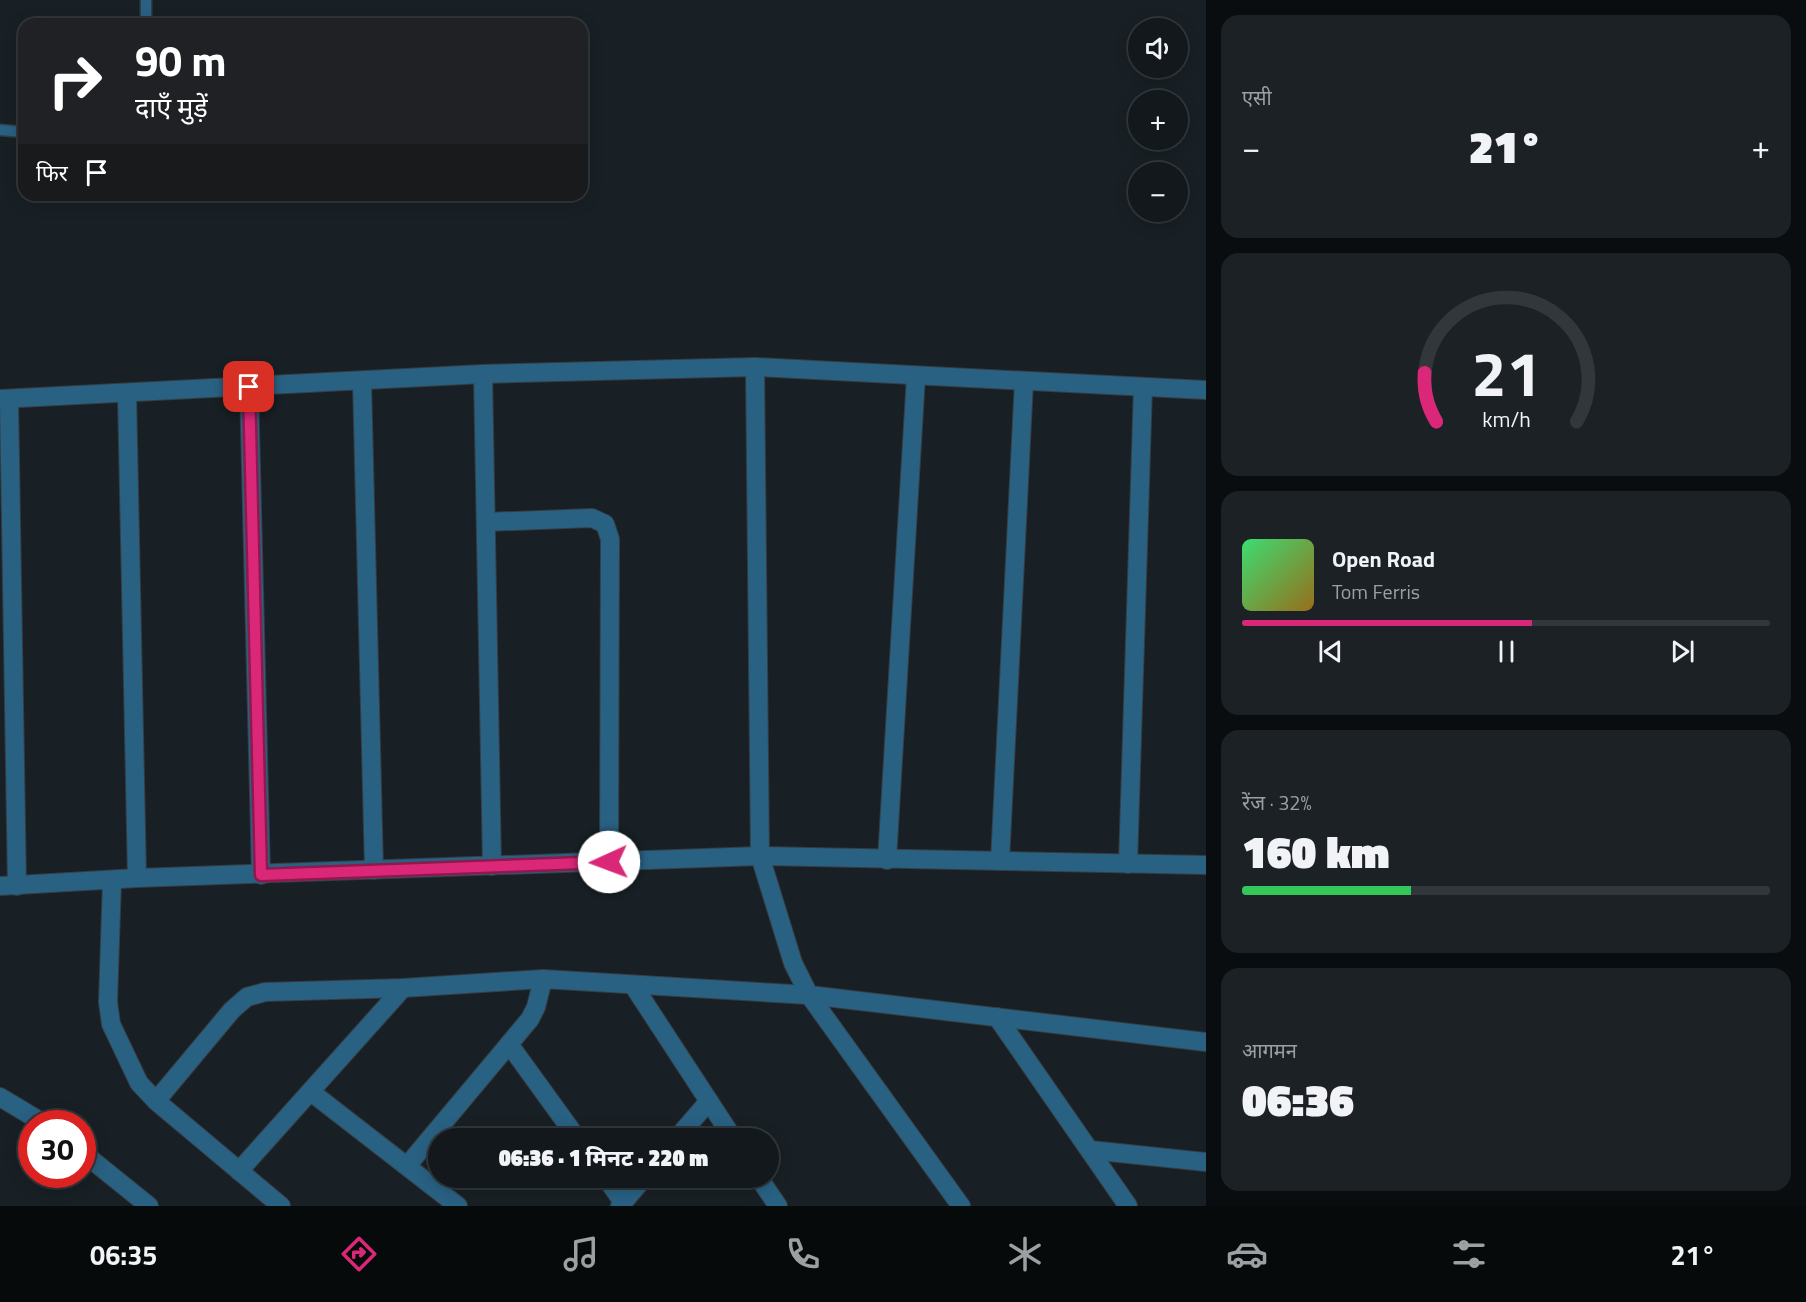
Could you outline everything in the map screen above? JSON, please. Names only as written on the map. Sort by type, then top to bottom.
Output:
[{"type":"street","points":[[755,367],[760,856],[793,963],[809,995],[961,1206]]},
{"type":"street","points":[[1206,390],[755,367],[483,374],[4,399],[9,886],[137,878],[760,856],[1206,865]]},
{"type":"street","points":[[483,374],[492,866]]},
{"type":"street","points":[[887,860],[916,376]]},
{"type":"street","points":[[362,381],[374,870]]},
{"type":"street","points":[[1000,861],[1024,381]]},
{"type":"street","points":[[249,387],[261,875]]},
{"type":"street","points":[[1128,864],[1143,387]]},
{"type":"street","points":[[127,394],[137,878]]},
{"type":"street","points":[[486,522],[592,518],[605,524],[610,539],[609,862]]},
{"type":"street","points":[[112,881],[108,1002],[111,1024],[139,1083],[156,1101],[281,1206]]},
{"type":"street","points":[[156,1101],[232,1010],[247,997],[265,992],[403,988],[543,980],[809,995],[1206,1042]]},
{"type":"street","points":[[407,1166],[530,1019],[536,1007],[543,980]]},
{"type":"street","points":[[633,985],[727,1128]]},
{"type":"street","points":[[239,1171],[403,988]]},
{"type":"street","points":[[997,1017],[1128,1206]]},
{"type":"street","points":[[509,1044],[571,1128]]},
{"type":"street","points":[[311,1092],[458,1206]]},
{"type":"street","points":[[686,1128],[709,1101]]},
{"type":"street","points":[[3,1103],[18,1110]]},
{"type":"street","points":[[1090,1150],[1206,1162]]},
{"type":"street","points":[[96,1163],[148,1206]]},
{"type":"street","points":[[612,1188],[622,1204],[636,1188]]},
{"type":"street","points":[[766,1188],[778,1206]]},
{"type":"lane","points":[[146,0],[146,18]]},
{"type":"lane","points":[[0,130],[18,132]]},
{"type":"route","points":[[249,387],[261,875],[609,862]]}]
